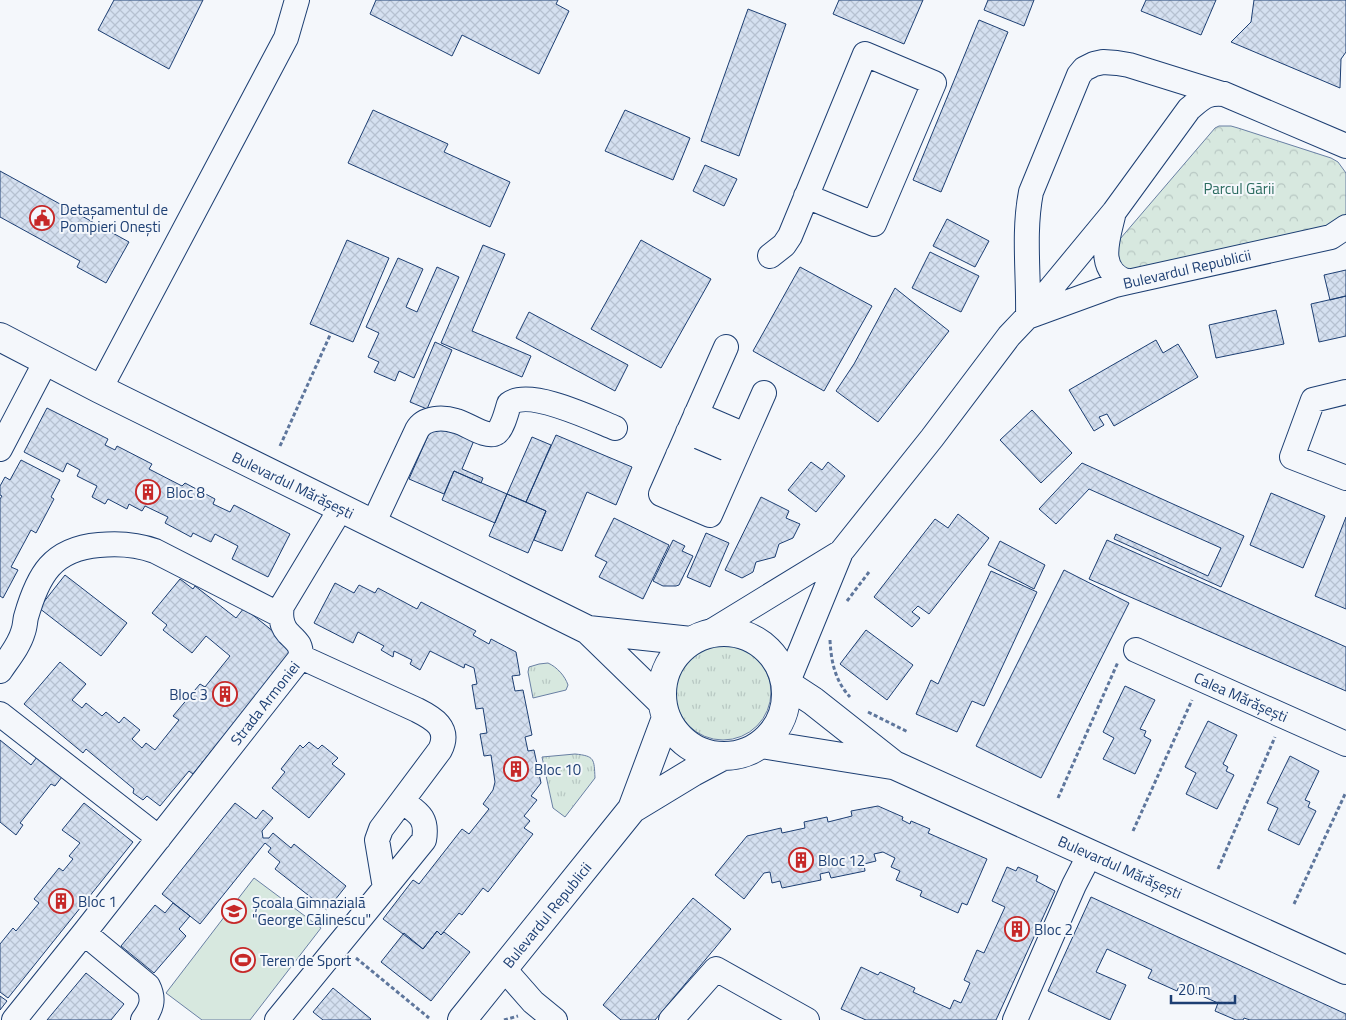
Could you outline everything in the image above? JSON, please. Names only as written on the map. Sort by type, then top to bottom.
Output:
[{"type":"main road","name":"Bulevardul Mărășești","points":[[0,337],[100,389],[588,630],[664,709]]},
{"type":"main road","name":"Bulevardul Mărășești","points":[[588,630],[699,637]]},
{"type":"main road","points":[[725,632],[743,634],[759,642],[780,666],[787,684],[783,714],[774,731],[761,744],[743,753],[723,756],[705,753],[689,746],[675,734],[664,709],[662,683],[667,667],[677,652],[699,637],[725,632]]},
{"type":"main road","name":"Bulevardul Mărășești","points":[[787,684],[813,701],[894,765],[1346,970]]},
{"type":"main road","points":[[632,809],[664,709]]},
{"type":"main road","name":"Bulevardul Mărășești","points":[[761,744],[894,765]]},
{"type":"main road","points":[[632,809],[723,756]]},
{"type":"main road","name":"Bulevardul Republicii","points":[[462,1020],[632,809]]},
{"type":"street","points":[[100,389],[286,38],[297,0]]},
{"type":"street","points":[[770,256],[788,240],[864,54],[934,84],[874,224],[806,196]]},
{"type":"street","points":[[1028,316],[1026,231],[1031,192],[1079,75],[1084,69],[1103,62],[1129,65],[1224,94],[1346,146]]},
{"type":"street","name":"Bulevardul Republicii","points":[[787,684],[841,552],[932,438],[1009,336],[1028,316],[1114,212],[1188,109],[1203,97],[1216,93],[1224,94]]},
{"type":"street","points":[[1114,212],[1105,254],[1114,275],[1128,282]]},
{"type":"street","name":"Bulevardul Republicii","points":[[1028,316],[1115,285],[1331,237],[1346,227]]},
{"type":"street","points":[[726,347],[661,494],[710,515],[764,393]]},
{"type":"street","points":[[0,449],[46,361]]},
{"type":"street","points":[[1346,392],[1313,400],[1292,458],[1346,478]]},
{"type":"street","points":[[373,524],[417,430],[425,421],[434,419],[457,421],[479,431],[490,434],[496,433],[500,430],[509,404],[517,400],[539,400],[557,405],[615,428]]},
{"type":"street","points":[[692,423],[741,444]]},
{"type":"street","points":[[674,465],[723,486]]},
{"type":"street","points":[[0,671],[20,638],[40,579],[54,562],[70,550],[82,547],[119,544],[143,546],[156,550],[280,615],[282,606],[341,508]]},
{"type":"street","name":"Bulevardul Republicii","points":[[699,637],[841,552]]},
{"type":"street","name":"Strada Armoniei","points":[[14,1020],[301,657],[298,643],[286,631],[280,615]]},
{"type":"street","name":"Calea Mărășești","points":[[1136,650],[1346,744]]},
{"type":"street","points":[[301,657],[417,710],[433,719],[443,734],[442,745],[381,829],[377,840],[385,888]]},
{"type":"street","points":[[0,714],[159,838]]},
{"type":"street","points":[[277,1020],[424,840],[426,832],[422,817],[402,801]]},
{"type":"street","points":[[1015,1020],[1074,885],[1090,854]]},
{"type":"street","points":[[84,933],[148,986],[151,991],[152,1004],[142,1020]]},
{"type":"street","points":[[504,969],[533,1002],[555,1020]]},
{"type":"street","points":[[671,1020],[716,969],[807,1020]]},
{"type":"path","points":[[280,446],[331,333]]},
{"type":"path","points":[[842,606],[869,572]]},
{"type":"path","points":[[830,632],[831,653],[836,676],[841,686],[852,699]]},
{"type":"path","points":[[1058,798],[1115,668],[1127,651],[1136,650]]},
{"type":"path","points":[[1133,832],[1202,679]]},
{"type":"path","points":[[864,709],[908,732]]},
{"type":"path","points":[[1218,869],[1284,716]]},
{"type":"path","points":[[1294,904],[1346,792]]},
{"type":"path","points":[[340,944],[429,1018]]},
{"type":"green space","name":"Parcul Gării","points":[[1219,126],[1238,128],[1331,158],[1338,162],[1346,173],[1346,216],[1339,224],[1134,269],[1119,265],[1114,246],[1215,128]]},
{"type":"green space","points":[[723,644],[742,647],[757,658],[768,673],[771,692],[768,711],[757,726],[742,737],[723,740],[704,737],[689,726],[678,711],[675,692],[678,673],[689,658],[704,647]]},
{"type":"green space","points":[[548,663],[565,678],[568,685],[566,690],[533,698],[528,672],[529,667]]},
{"type":"green space","points":[[575,754],[590,757],[594,763],[595,778],[565,817],[553,808],[542,757]]},
{"type":"green space","name":"Teren de Sport","points":[[254,878],[321,928],[250,1020],[202,1020],[166,993]]},
{"type":"building","points":[[114,0],[203,0],[169,69],[98,30]]},
{"type":"building","points":[[376,0],[558,0],[556,4],[569,11],[539,74],[462,35],[452,56],[370,14]]},
{"type":"building","points":[[839,0],[923,0],[904,44],[833,14]]},
{"type":"building","points":[[988,0],[1034,0],[1024,26],[984,10]]},
{"type":"building","points":[[1146,0],[1216,0],[1201,35],[1141,11]]},
{"type":"building","points":[[1254,0],[1346,0],[1346,52],[1341,59],[1340,88],[1231,42],[1251,22]]},
{"type":"building","points":[[748,9],[786,24],[739,156],[701,141]]},
{"type":"building","points":[[979,20],[1008,32],[941,192],[913,180]]},
{"type":"building","points":[[373,110],[448,144],[444,152],[510,182],[490,227],[348,163]]},
{"type":"building","points":[[625,110],[690,138],[673,180],[605,151]]},
{"type":"building","points":[[705,165],[737,179],[724,206],[693,191]]},
{"type":"building","points":[[0,171],[129,242],[106,283],[77,267],[80,261],[0,217]]},
{"type":"building","points":[[947,219],[989,241],[975,267],[933,246]]},
{"type":"building","points":[[347,240],[389,258],[353,342],[310,324]]},
{"type":"building","points":[[641,240],[711,279],[661,368],[591,329]]},
{"type":"building","points":[[483,245],[505,254],[472,331],[531,356],[522,377],[441,343]]},
{"type":"building","points":[[930,252],[979,276],[961,312],[912,288]]},
{"type":"building","points":[[398,258],[423,269],[406,307],[417,312],[437,267],[459,277],[414,378],[399,371],[395,381],[374,372],[379,362],[368,357],[379,333],[366,327]]},
{"type":"building","points":[[800,267],[872,306],[824,391],[753,351]]},
{"type":"building","points":[[1346,270],[1346,296],[1330,300],[1324,275]]},
{"type":"building","points":[[895,288],[949,331],[878,422],[836,391],[854,364]]},
{"type":"building","points":[[1346,296],[1346,336],[1319,342],[1311,304]]},
{"type":"building","points":[[1276,310],[1284,344],[1216,358],[1209,325]]},
{"type":"building","points":[[529,312],[628,365],[615,391],[516,338]]},
{"type":"building","points":[[1156,340],[1163,353],[1178,344],[1198,377],[1114,426],[1107,414],[1099,417],[1104,425],[1094,431],[1069,390]]},
{"type":"building","points":[[435,342],[452,350],[427,409],[410,402]]},
{"type":"building","name":"Bloc 8","points":[[47,408],[108,439],[105,445],[115,450],[117,446],[152,464],[149,469],[182,486],[185,483],[215,499],[213,504],[230,512],[234,505],[290,534],[268,577],[232,559],[238,546],[215,534],[211,542],[193,533],[191,537],[165,523],[168,517],[145,506],[142,511],[129,504],[127,509],[108,499],[105,504],[92,497],[97,486],[77,476],[80,470],[67,463],[63,472],[24,452]]},
{"type":"building","points":[[1032,410],[1072,453],[1041,483],[1000,440]]},
{"type":"building","points":[[450,427],[475,438],[462,469],[483,478],[481,483],[454,471],[444,494],[409,479],[430,431]]},
{"type":"building","points":[[556,435],[632,467],[616,505],[587,492],[562,551],[534,540],[546,511],[526,502]]},
{"type":"building","points":[[532,437],[551,445],[526,502],[507,494]]},
{"type":"building","points":[[21,460],[60,480],[51,497],[54,499],[36,533],[31,530],[11,567],[18,570],[3,598],[0,596],[0,499],[2,496],[0,495],[0,486],[5,477],[10,480]]},
{"type":"building","points":[[811,462],[822,470],[828,462],[845,476],[816,512],[788,490]]},
{"type":"building","points":[[1082,463],[1244,536],[1221,587],[1114,539],[1116,534],[1208,576],[1221,548],[1089,489],[1056,524],[1039,509]]},
{"type":"building","points":[[454,471],[507,494],[495,523],[442,500]]},
{"type":"building","points":[[1271,493],[1325,516],[1303,568],[1250,545]]},
{"type":"building","points":[[507,494],[546,511],[528,553],[489,536]]},
{"type":"building","points":[[761,497],[789,511],[786,518],[800,524],[793,538],[779,544],[775,557],[756,562],[753,572],[742,578],[725,570]]},
{"type":"building","points":[[958,514],[989,538],[929,614],[918,606],[912,612],[920,618],[912,627],[874,597],[935,519],[948,528]]},
{"type":"building","points":[[1346,517],[1346,609],[1315,596]]},
{"type":"building","points":[[614,518],[669,545],[643,599],[599,577],[607,562],[595,556]]},
{"type":"building","points":[[706,533],[729,543],[710,587],[687,577]]},
{"type":"building","points":[[673,540],[685,546],[682,551],[693,556],[679,585],[663,586],[653,581]]},
{"type":"building","points":[[1107,540],[1346,647],[1346,691],[1089,579]]},
{"type":"building","points":[[1000,541],[1045,565],[1034,589],[988,565]]},
{"type":"building","points":[[1064,570],[1129,603],[1041,778],[976,746]]},
{"type":"building","points":[[991,571],[1037,592],[984,706],[972,701],[957,732],[916,714],[931,680],[938,684]]},
{"type":"building","points":[[65,575],[127,623],[101,656],[39,608]]},
{"type":"building","name":"Bloc 3","points":[[180,579],[193,589],[195,586],[236,618],[244,608],[294,648],[193,774],[189,771],[160,806],[147,796],[143,800],[133,793],[134,789],[86,749],[83,753],[24,704],[60,662],[86,684],[72,700],[82,708],[86,703],[102,716],[106,712],[119,723],[124,717],[140,730],[132,739],[142,748],[146,743],[155,750],[179,720],[173,716],[200,684],[205,687],[230,656],[206,636],[192,653],[163,630],[167,625],[152,613]]},
{"type":"building","name":"Bloc 10","points":[[335,583],[354,593],[359,585],[375,593],[378,588],[417,609],[421,602],[476,631],[473,635],[489,644],[491,639],[516,652],[520,675],[512,676],[515,691],[523,690],[532,735],[525,737],[528,751],[534,750],[541,783],[531,796],[537,800],[524,816],[530,821],[524,828],[533,834],[488,892],[483,888],[462,915],[459,913],[441,935],[437,931],[423,949],[383,919],[413,880],[419,884],[462,829],[469,834],[489,809],[483,804],[493,790],[495,782],[491,755],[484,756],[480,734],[487,733],[483,708],[476,709],[472,685],[477,684],[474,668],[465,664],[464,668],[430,651],[420,670],[410,664],[412,660],[394,651],[393,657],[381,650],[384,646],[358,632],[353,643],[314,623]]},
{"type":"building","points":[[866,630],[913,665],[887,700],[840,664]]},
{"type":"building","points":[[1125,686],[1155,700],[1140,729],[1146,731],[1144,736],[1151,740],[1135,774],[1103,759],[1114,738],[1103,732]]},
{"type":"building","points":[[1208,721],[1237,735],[1223,764],[1228,767],[1226,771],[1234,775],[1217,809],[1186,794],[1196,773],[1185,767]]},
{"type":"building","points":[[0,740],[31,765],[37,757],[62,777],[55,786],[51,784],[20,823],[23,825],[16,835],[0,822]]},
{"type":"building","points":[[309,742],[318,749],[322,745],[338,758],[332,764],[345,774],[309,818],[272,788],[285,772],[281,769],[300,745],[303,748]]},
{"type":"building","points":[[1290,756],[1319,771],[1305,800],[1310,802],[1308,807],[1316,811],[1299,845],[1268,830],[1278,808],[1267,803]]},
{"type":"building","name":"Bloc 1","points":[[84,803],[133,842],[8,998],[0,992],[0,944],[13,928],[16,931],[39,903],[34,899],[59,868],[63,871],[73,859],[69,856],[80,843],[62,830]]},
{"type":"building","points":[[235,803],[256,819],[263,810],[273,818],[262,831],[263,838],[269,838],[273,833],[291,848],[294,844],[346,886],[327,910],[275,869],[280,862],[268,852],[271,848],[265,843],[200,924],[162,894]]},
{"type":"building","name":"Bloc 12","points":[[878,806],[903,817],[902,820],[910,824],[911,821],[930,829],[928,833],[987,859],[967,905],[962,903],[958,913],[920,896],[922,891],[896,880],[900,871],[891,867],[895,858],[883,852],[874,854],[876,861],[864,864],[865,871],[831,878],[829,872],[820,874],[821,880],[782,888],[780,881],[772,883],[770,872],[764,873],[744,899],[715,875],[747,836],[781,828],[782,833],[805,828],[804,822],[827,817],[828,822],[852,816],[851,811]]},
{"type":"building","name":"Bloc 2","points":[[1007,867],[1016,871],[1018,867],[1038,876],[1036,881],[1055,891],[996,1020],[866,1020],[841,1009],[861,967],[878,975],[880,972],[915,988],[913,992],[950,1009],[954,1000],[961,1003],[970,983],[964,980],[977,950],[984,953],[1005,907],[992,901]]},
{"type":"building","points":[[1091,897],[1346,1014],[1346,1020],[1250,1020],[1244,1018],[1243,1020],[1236,1020],[1215,1011],[1218,1003],[1179,986],[1177,991],[1148,978],[1152,970],[1107,949],[1096,972],[1126,985],[1110,1020],[1048,991]]},
{"type":"building","points":[[693,898],[731,929],[655,1020],[621,1020],[603,1005]]},
{"type":"building","points":[[173,903],[190,916],[179,929],[186,936],[154,973],[121,946],[155,905],[165,913]]},
{"type":"building","points":[[437,931],[441,935],[444,932],[470,952],[431,1001],[381,962],[404,933],[423,949]]},
{"type":"building","points":[[86,973],[124,1004],[111,1020],[47,1020]]},
{"type":"building","points":[[333,988],[371,1019],[323,1020],[313,1012]]},
{"type":"building","points":[[0,996],[7,1001],[0,1010]]},
{"type":"place","name":"Detașamentul de Pompieri Onești","points":[[42,218]]},
{"type":"place","name":"Bloc 8","points":[[148,492]]},
{"type":"place","name":"Bloc 3","points":[[225,694]]},
{"type":"place","name":"Bloc 10","points":[[516,769]]},
{"type":"place","name":"Bloc 12","points":[[801,860]]},
{"type":"place","name":"Bloc 1","points":[[61,901]]},
{"type":"place","name":"Școala Gimnazială \"George Călinescu\"","points":[[234,911]]},
{"type":"place","name":"Bloc 2","points":[[1017,929]]},
{"type":"place","name":"Teren de Sport","points":[[243,960]]}]
